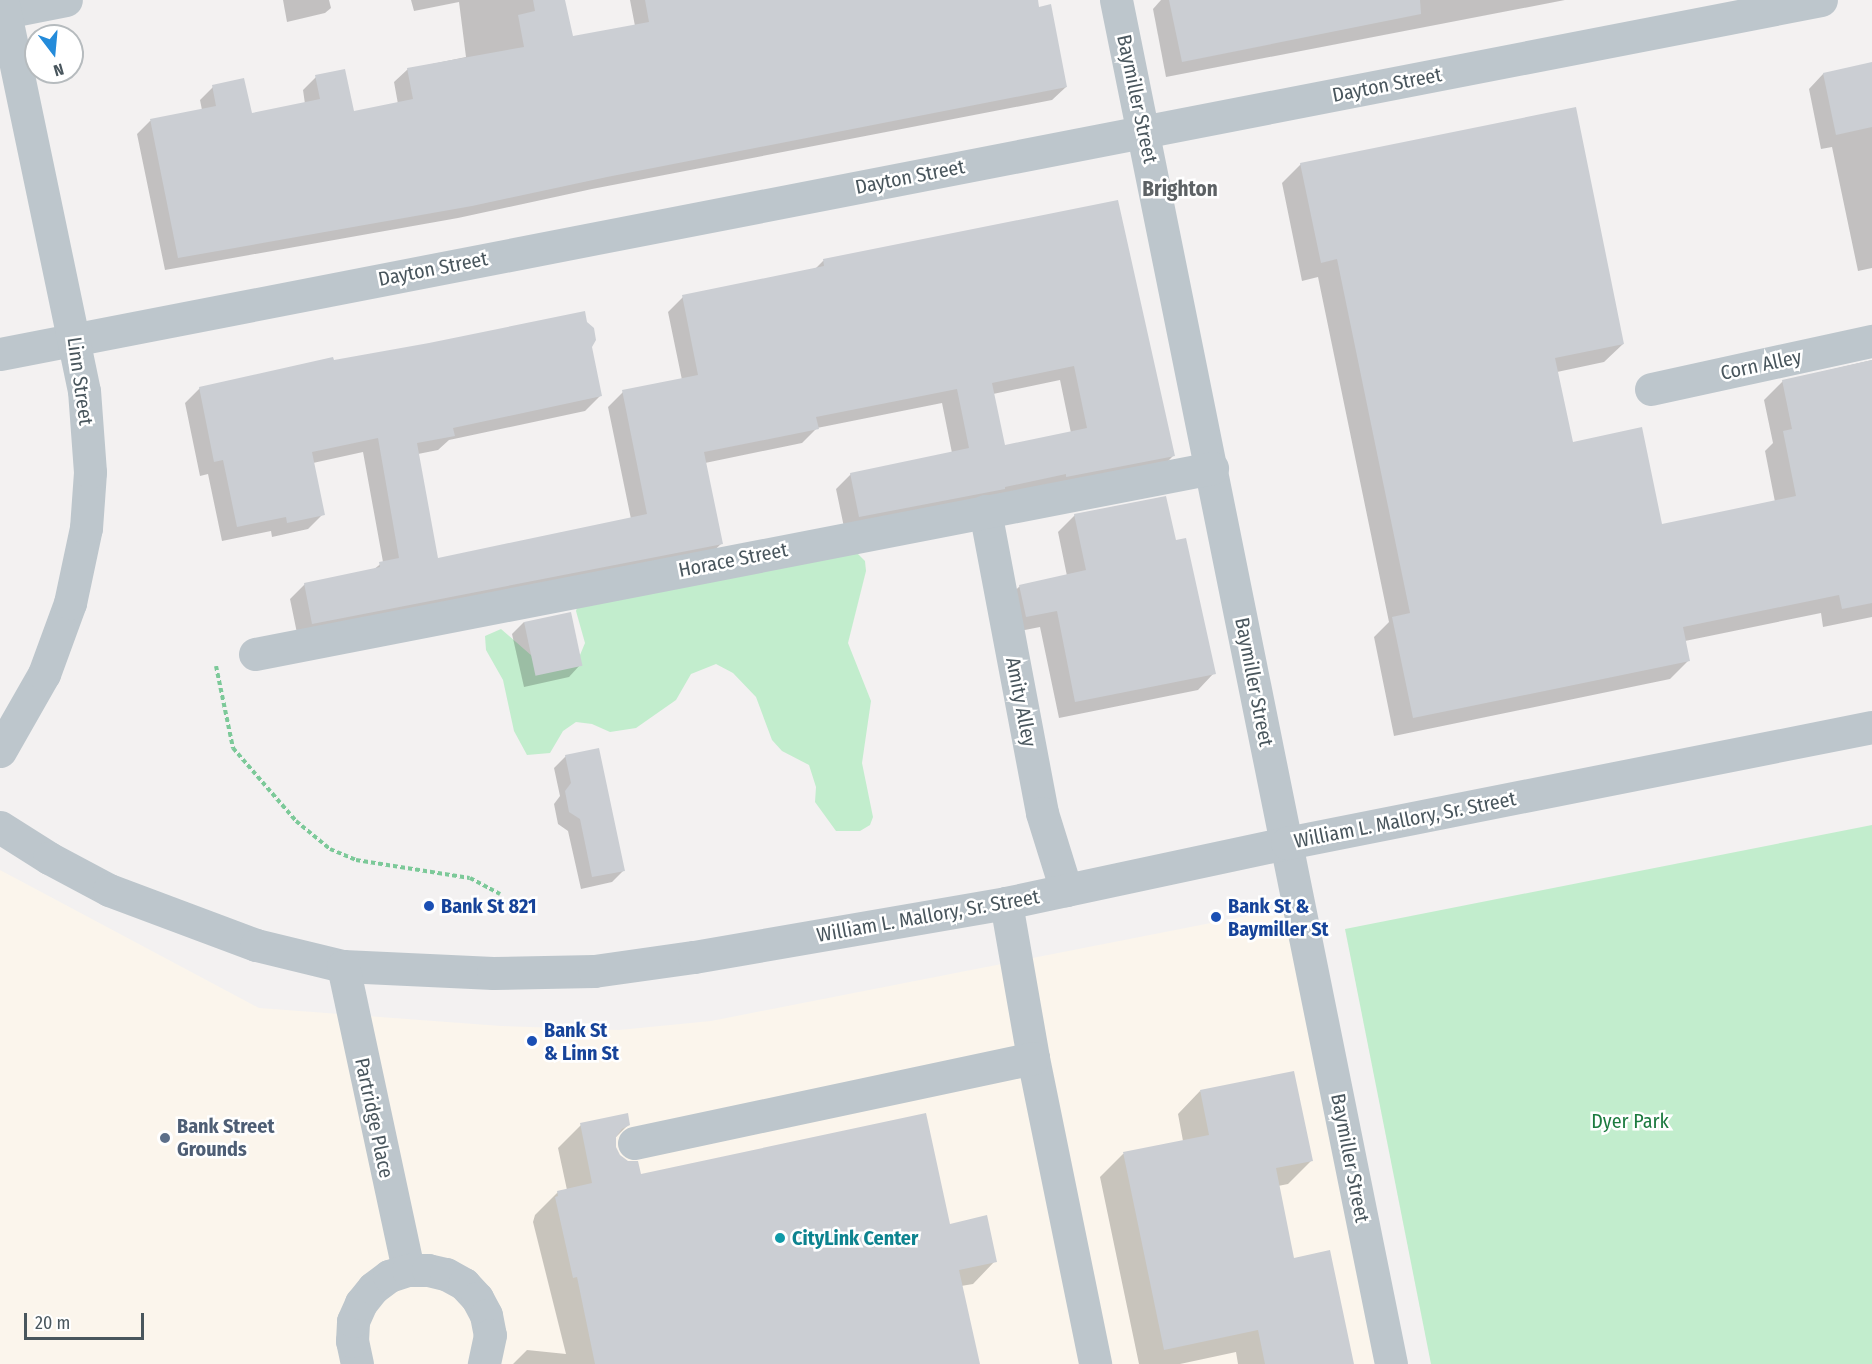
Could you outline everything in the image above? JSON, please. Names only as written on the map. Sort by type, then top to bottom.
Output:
[{"type":"street","points":[[3,6],[66,0]]},
{"type":"street","name":"Baymiller Street","points":[[1116,0],[1145,132],[1391,1364]]},
{"type":"street","name":"Dayton Street","points":[[0,354],[1821,0]]},
{"type":"street","name":"Linn Street","points":[[0,751],[44,674],[70,603],[86,528],[90,472],[84,391],[75,340],[3,6]]},
{"type":"street","name":"Corn Alley","points":[[1651,389],[1872,341]]},
{"type":"street","name":"Horace Street","points":[[255,654],[1212,468]]},
{"type":"street","name":"Amity Alley","points":[[985,511],[1042,813],[1066,890]]},
{"type":"street","name":"William L. Mallory, Sr. Street","points":[[0,827],[109,890],[256,945],[343,966],[494,973],[594,971],[694,957],[1006,903],[1287,843],[1872,727]]},
{"type":"street","points":[[1006,903],[1033,1058],[1095,1364]]},
{"type":"street","name":"Partridge Place","points":[[343,966],[408,1270]]},
{"type":"street","points":[[634,1143],[1033,1058]]},
{"type":"street","points":[[357,1364],[352,1341],[353,1322],[361,1303],[381,1282],[408,1270],[428,1270],[446,1274],[464,1284],[477,1298],[486,1315],[490,1335],[484,1364]]},
{"type":"path","points":[[216,666],[233,748],[288,813],[330,849],[356,860],[470,878],[500,894]]},
{"type":"shaded area","points":[[0,870],[259,1008],[501,1026],[619,1030],[711,1021],[1313,903],[1404,1364],[0,1364]]},
{"type":"green space","points":[[856,552],[865,561],[866,571],[848,643],[871,701],[862,763],[873,817],[870,825],[860,831],[836,831],[815,802],[816,787],[809,765],[782,751],[772,740],[756,697],[733,673],[716,664],[691,674],[676,700],[636,728],[610,732],[592,724],[576,722],[563,731],[550,753],[527,755],[514,731],[503,680],[486,650],[485,636],[501,629],[540,663],[575,667],[585,643],[576,611],[581,595]]},
{"type":"green space","name":"Dyer Park","points":[[1872,825],[1872,1364],[1431,1364],[1345,929]]},
{"type":"building","points":[[533,0],[565,0],[573,36],[649,22],[645,0],[1038,0],[1039,7],[1051,4],[1067,87],[607,177],[472,206],[178,258],[150,119],[216,106],[212,85],[244,78],[252,113],[320,99],[315,75],[345,69],[354,111],[413,99],[407,68],[524,47],[518,15],[535,11]]},
{"type":"building","points":[[1169,0],[1420,0],[1421,14],[1182,62]]},
{"type":"building","points":[[1872,62],[1872,127],[1836,135],[1823,73]]},
{"type":"building","points":[[1576,107],[1624,344],[1555,358],[1573,442],[1642,427],[1662,524],[1796,496],[1783,431],[1792,429],[1782,380],[1872,360],[1872,603],[1842,609],[1839,595],[1683,627],[1690,661],[1413,718],[1392,617],[1410,613],[1337,259],[1321,263],[1300,163]]},
{"type":"building","points":[[1118,200],[1175,456],[1066,477],[1066,474],[1005,487],[1005,489],[859,517],[850,473],[969,448],[957,389],[816,417],[819,429],[704,452],[723,544],[312,624],[304,583],[380,567],[379,562],[399,558],[378,438],[312,452],[325,515],[287,523],[286,517],[237,527],[223,460],[214,462],[199,387],[333,357],[334,360],[429,343],[585,311],[587,322],[594,328],[596,340],[592,347],[602,396],[453,428],[455,436],[417,443],[438,558],[647,514],[622,390],[698,375],[682,295],[824,266],[823,259]],"holes":[[[1074,366],[1087,428],[1005,445],[992,383]]]},
{"type":"building","points":[[1166,496],[1176,540],[1186,538],[1216,674],[1075,702],[1057,611],[1026,617],[1019,585],[1086,570],[1074,514]]},
{"type":"building","points":[[571,612],[582,666],[535,676],[524,622]]},
{"type":"building","points":[[599,748],[625,871],[592,877],[580,819],[569,812],[565,791],[571,783],[565,755]]},
{"type":"building","points":[[1294,1071],[1313,1161],[1276,1168],[1294,1258],[1330,1250],[1354,1364],[1265,1364],[1258,1330],[1164,1350],[1123,1152],[1209,1135],[1200,1090]]},
{"type":"building","name":"CityLink Center","points":[[628,1113],[630,1125],[622,1129],[616,1137],[616,1147],[620,1155],[628,1161],[638,1161],[641,1174],[926,1113],[950,1224],[987,1215],[997,1262],[959,1270],[980,1364],[595,1364],[577,1277],[573,1278],[555,1197],[558,1196],[557,1191],[592,1183],[580,1123]]},
{"type":"place","name":"Bank St 821","points":[[429,906]]},
{"type":"place","name":"Bank St & Baymiller St","points":[[1216,917]]},
{"type":"place","name":"Bank St & Linn St","points":[[532,1041]]},
{"type":"place","name":"Bank Street Grounds","points":[[165,1138]]},
{"type":"place","name":"CityLink Center","points":[[780,1238]]},
{"type":"district","name":"Brighton","points":[[1180,189]]}]
